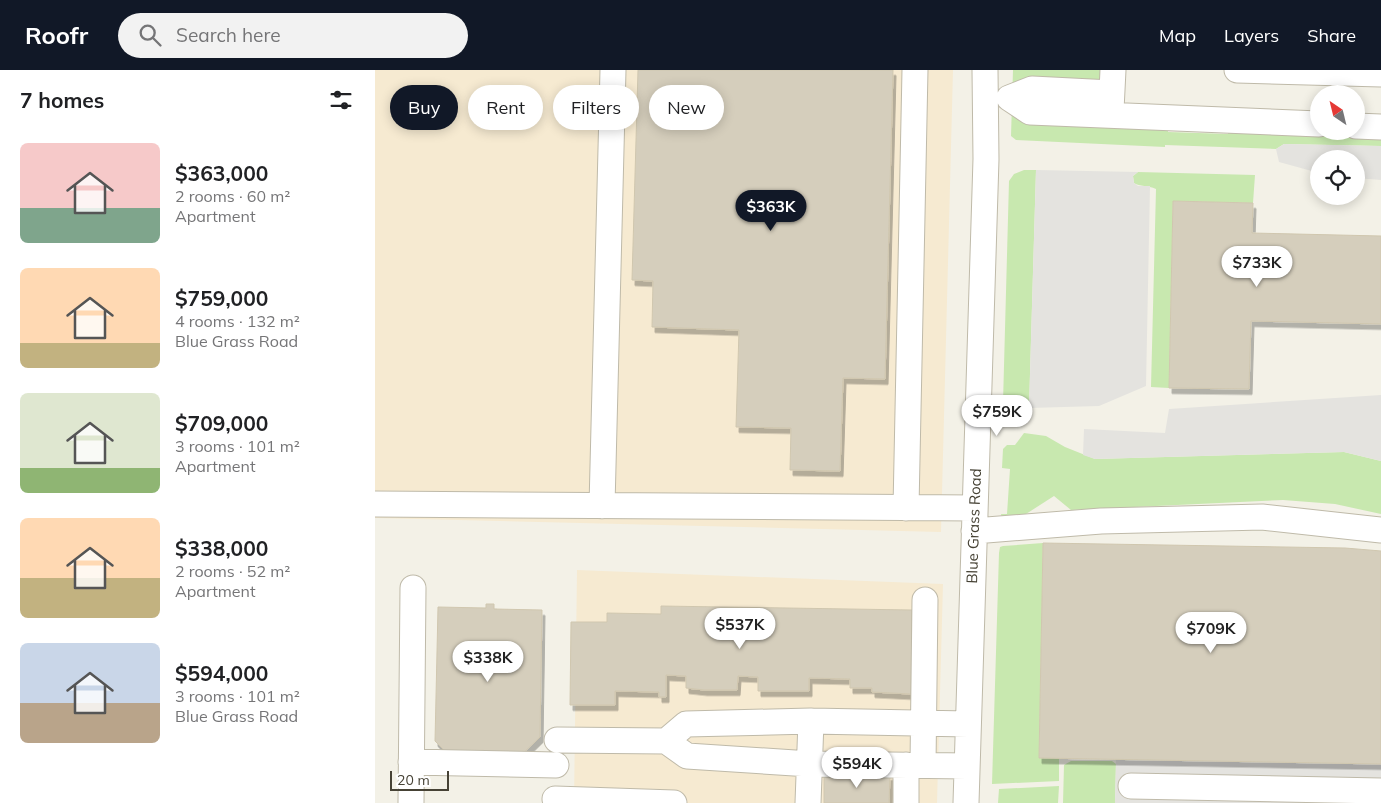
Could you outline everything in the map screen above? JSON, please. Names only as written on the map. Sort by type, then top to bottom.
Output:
[{"type":"street","points":[[602,506],[613,70]]},
{"type":"street","points":[[906,508],[915,70]]},
{"type":"street","name":"Blue Grass Road","points":[[966,803],[986,159],[996,98],[985,70]]},
{"type":"street","points":[[1237,70],[1381,74]]},
{"type":"street","points":[[996,98],[1030,112],[1112,93],[1310,123]]},
{"type":"street","points":[[1365,126],[1381,127]]},
{"type":"street","points":[[375,504],[906,508],[975,520],[1262,517],[1381,530]]},
{"type":"street","points":[[411,803],[413,588]]},
{"type":"street","points":[[906,803],[923,723],[925,600]]},
{"type":"street","points":[[666,742],[686,724],[811,721],[968,724]]},
{"type":"street","points":[[808,803],[811,721]]},
{"type":"street","points":[[557,740],[666,742],[687,756],[810,764],[967,766]]},
{"type":"street","points":[[411,762],[556,766]]},
{"type":"street","points":[[1131,786],[1305,797],[1381,791]]},
{"type":"street","points":[[555,799],[674,803]]},
{"type":"shaded area","points":[[375,70],[953,70],[941,532],[375,518]]},
{"type":"shaded area","points":[[1284,144],[1381,146],[1381,180],[1365,179],[1365,150],[1310,150],[1310,171],[1279,162],[1276,149]]},
{"type":"shaded area","points":[[1036,170],[1138,172],[1133,176],[1134,183],[1138,186],[1150,186],[1146,386],[1099,406],[1029,408]]},
{"type":"shaded area","points":[[1381,395],[1381,461],[1344,452],[1095,459],[1083,455],[1084,429],[1165,433],[1169,409]]},
{"type":"shaded area","points":[[577,570],[943,584],[937,803],[574,803]]},
{"type":"shaded area","points":[[1116,759],[1381,764],[1381,803],[1115,803]]},
{"type":"green space","points":[[1013,70],[1106,70],[1105,109],[1168,121],[1168,132],[1228,134],[1229,112],[1310,129],[1310,140],[1365,140],[1365,125],[1381,115],[1381,146],[1284,144],[1276,149],[1165,145],[1165,147],[1016,140],[1011,136]]},
{"type":"green space","points":[[1024,170],[1036,170],[1029,408],[1012,408],[1003,403],[1009,181],[1014,174]]},
{"type":"green space","points":[[1138,172],[1255,175],[1253,203],[1173,201],[1169,388],[1151,387],[1156,189],[1134,183],[1133,176]]},
{"type":"green space","points":[[1024,433],[1046,436],[1065,447],[1095,459],[1344,452],[1381,461],[1381,514],[1335,504],[1283,500],[1071,510],[1054,496],[1026,514],[1002,519],[1001,514],[1007,514],[1010,469],[1002,468],[1003,449],[1007,445],[1015,445]]},
{"type":"green space","points":[[1043,543],[1039,758],[1059,758],[1059,781],[992,784],[1000,547]]},
{"type":"green space","points":[[1071,761],[1112,761],[1116,764],[1115,803],[1063,803],[1064,765]]},
{"type":"green space","points":[[1059,786],[1058,803],[998,803],[999,789]]},
{"type":"building","points":[[638,70],[893,70],[885,379],[843,378],[840,471],[790,470],[791,428],[736,427],[739,330],[652,327],[653,281],[632,280],[636,130],[639,130]]},
{"type":"building","points":[[1173,201],[1253,203],[1252,233],[1381,236],[1381,324],[1251,321],[1249,389],[1169,388]]},
{"type":"building","points":[[1043,543],[1345,548],[1381,551],[1381,764],[1039,758]]},
{"type":"building","points":[[486,604],[494,604],[494,609],[542,610],[540,737],[514,762],[455,761],[435,741],[438,607],[486,608]]},
{"type":"building","points":[[661,606],[912,610],[911,694],[872,692],[872,688],[850,688],[850,679],[809,678],[809,691],[758,691],[758,677],[738,676],[737,690],[704,690],[686,688],[686,676],[666,675],[666,697],[659,697],[659,692],[615,691],[615,705],[570,705],[571,622],[607,622],[607,613],[661,614]]},
{"type":"building","points":[[824,774],[890,775],[889,803],[824,803]]}]
